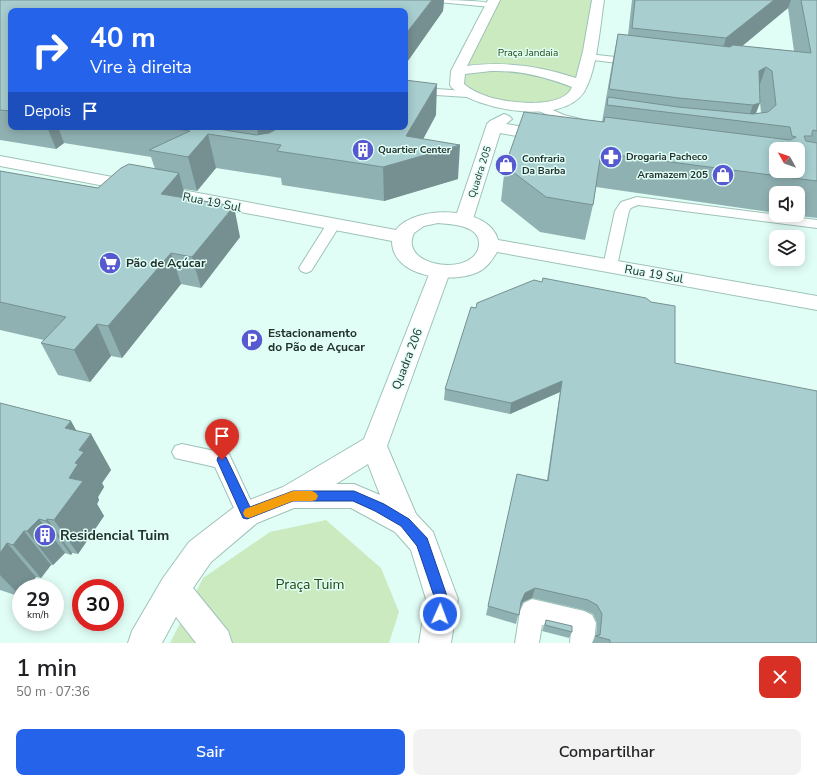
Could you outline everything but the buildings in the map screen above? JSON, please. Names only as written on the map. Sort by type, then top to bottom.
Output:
[{"type":"street","points":[[470,95],[493,103],[533,106],[558,104],[573,97],[581,84],[588,57],[598,0]]},
{"type":"street","points":[[493,3],[458,71],[457,85],[486,109],[495,125],[564,138]]},
{"type":"street","points":[[458,71],[485,68],[522,68],[581,84]]},
{"type":"street","points":[[495,125],[533,106]]},
{"type":"street","name":"Quadra 205","points":[[464,219],[495,125]]},
{"type":"street","name":"Rua 19 Sul","points":[[0,161],[333,226],[401,237]]},
{"type":"street","points":[[438,217],[464,219],[475,224],[489,237],[491,246],[488,254],[481,262],[470,268],[440,272],[413,263],[404,255],[401,246],[401,237],[406,229],[415,223],[438,217]]},
{"type":"street","name":"Rua 19 Sul","points":[[491,246],[817,303]]},
{"type":"street","name":"Quadra 206","points":[[374,446],[440,272]]},
{"type":"street","points":[[144,643],[174,589],[200,552],[247,514],[293,496],[374,446],[405,522],[422,542],[442,599],[435,643]]},
{"type":"street","points":[[293,496],[354,496],[405,522]]},
{"type":"street","points":[[174,589],[216,643]]},
{"type":"lane","points":[[438,0],[493,3]]},
{"type":"lane","points":[[588,57],[642,63]]},
{"type":"lane","points":[[408,90],[470,95]]},
{"type":"lane","points":[[533,106],[560,117],[594,124]]},
{"type":"lane","points":[[610,266],[622,211],[626,205],[637,201],[817,224]]},
{"type":"lane","points":[[306,268],[333,226]]},
{"type":"lane","points":[[182,452],[222,460],[247,514]]},
{"type":"lane","points":[[527,643],[532,610],[584,623],[582,643]]},
{"type":"green space","name":"Praça Jandaia","points":[[494,0],[598,0],[581,85],[558,104],[520,106],[467,94],[458,71]]},
{"type":"green space","name":"Praça Tuim","points":[[326,520],[381,568],[399,612],[389,643],[170,643],[203,578],[270,532]]},
{"type":"slow traffic","points":[[249,513],[293,496],[312,496]]},
{"type":"place","name":"Quartier Center","points":[[363,150]]},
{"type":"place","name":"Drogaria Pacheco","points":[[611,157]]},
{"type":"place","name":"Confraria Da Barba","points":[[506,165]]},
{"type":"place","name":"Aramazem 205","points":[[723,175]]},
{"type":"place","name":"Pão de Açúcar","points":[[110,263]]},
{"type":"place","name":"Estacionamento do Pão de Açucar","points":[[252,340]]},
{"type":"place","name":"Residencial Tuim","points":[[45,535]]},
{"type":"route","points":[[222,460],[247,514],[293,496],[354,496],[405,522],[422,542],[442,599],[440,614]]}]
